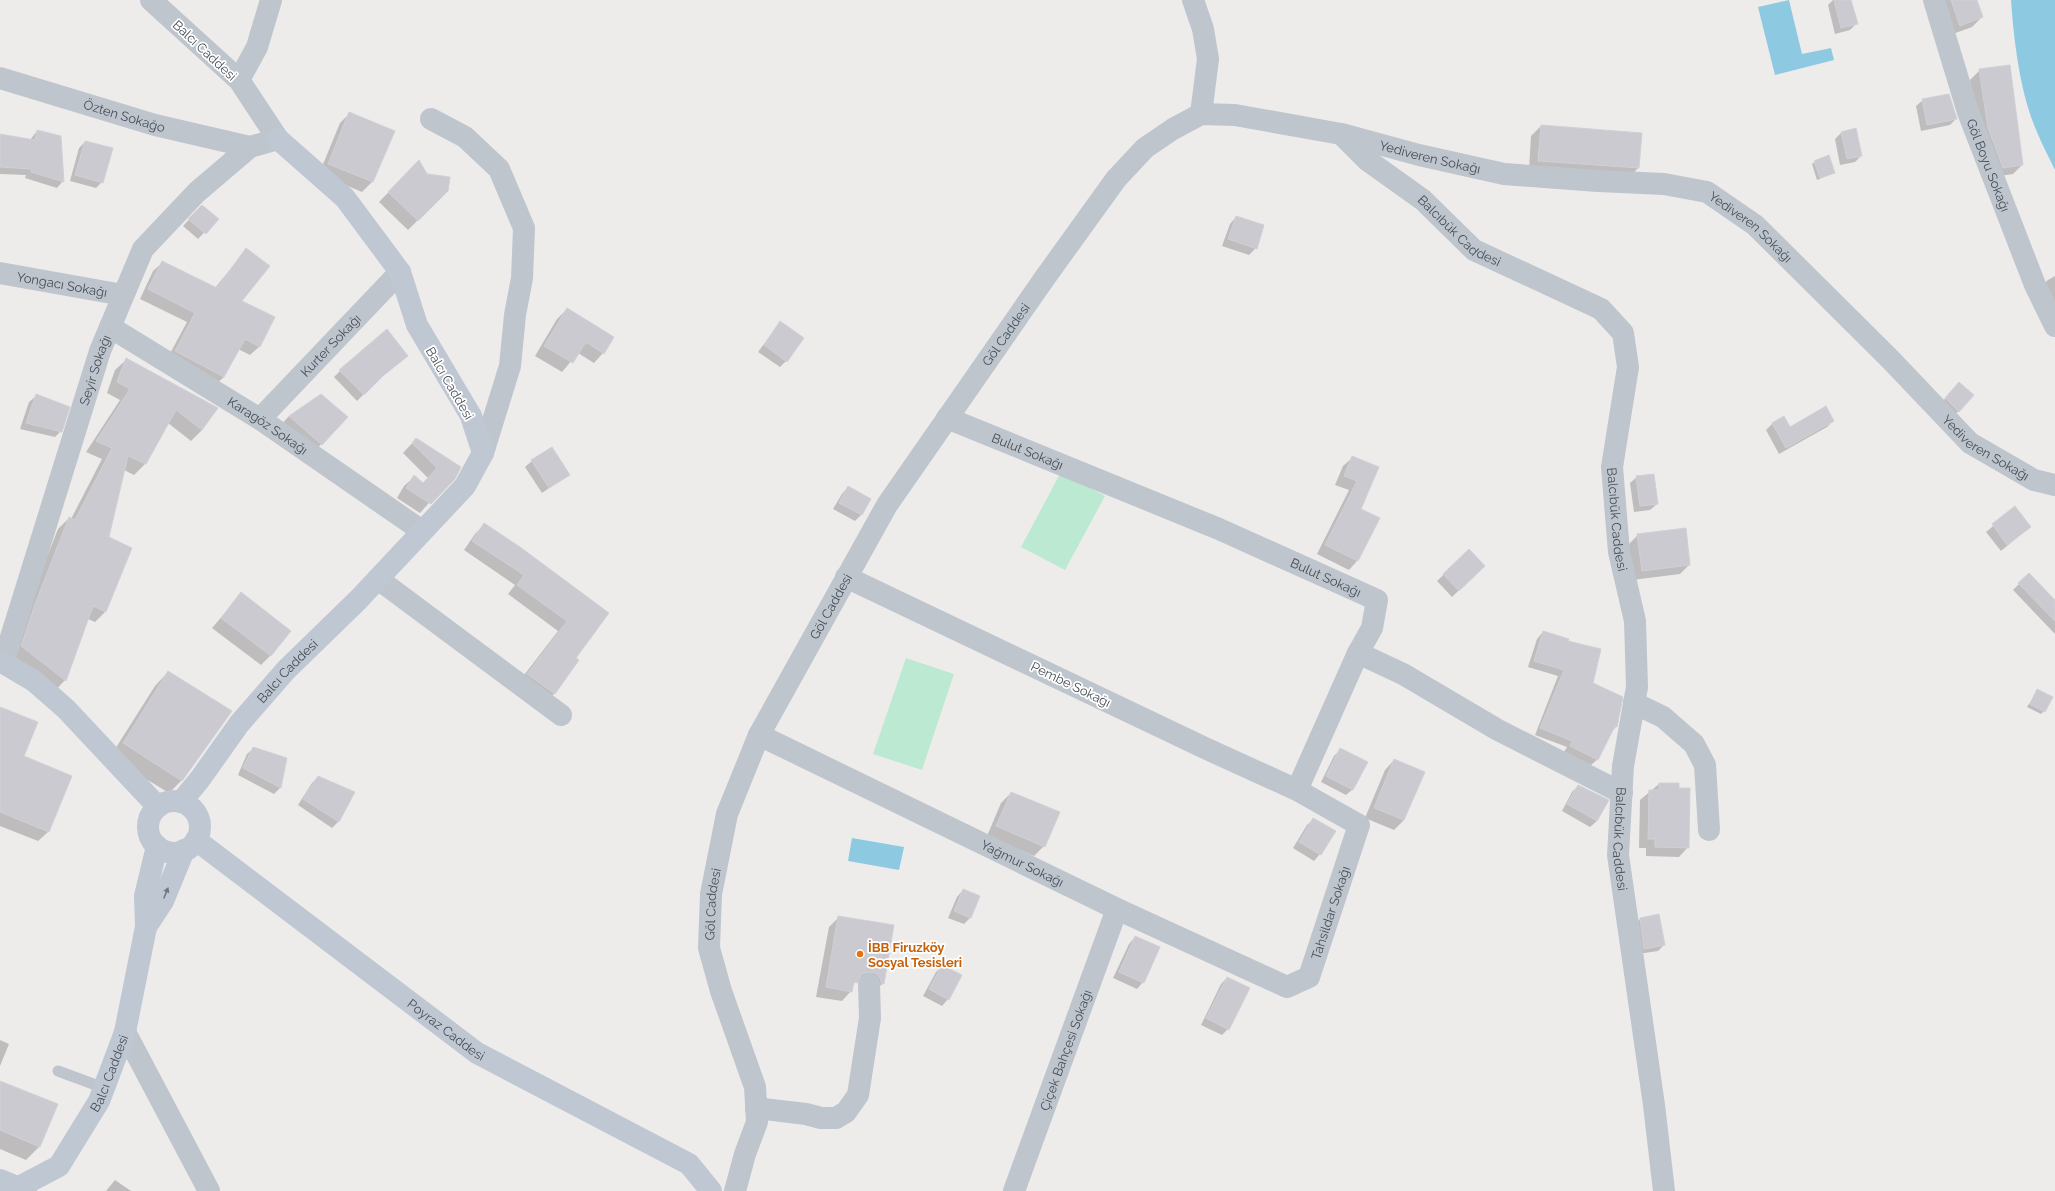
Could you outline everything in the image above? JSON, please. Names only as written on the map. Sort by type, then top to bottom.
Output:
[{"type":"street","name":"Balcı Caddesi","points":[[151,0],[239,80],[278,139],[345,198],[400,272],[417,325],[471,416],[483,453],[465,486],[378,579],[286,670],[239,724],[200,779],[181,802]]},
{"type":"street","points":[[239,80],[257,48],[271,0]]},
{"type":"street","points":[[1193,0],[1203,29],[1208,59],[1201,114],[1235,115],[1341,134]]},
{"type":"street","name":"Göl Boyu Sokağı","points":[[1934,0],[1968,112],[2035,285],[2055,326]]},
{"type":"street","name":"Özten Sokağo","points":[[0,78],[155,125],[250,147]]},
{"type":"street","name":"Göl Caddesi","points":[[735,1191],[745,1154],[756,1122],[755,1087],[721,991],[709,948],[711,894],[727,814],[759,735],[846,576],[887,505],[1040,285],[1116,180],[1145,148],[1173,129],[1201,114]]},
{"type":"street","points":[[431,119],[465,137],[499,169],[524,228],[522,278],[515,315],[510,366],[483,453]]},
{"type":"street","name":"Yediveren Sokağı","points":[[1341,134],[1419,155],[1504,174],[1664,184],[1707,192],[1754,224],[1890,358],[1970,443],[2034,480],[2055,485]]},
{"type":"street","name":"Balcıbük Caddesi","points":[[1341,134],[1367,160],[1423,200],[1474,250],[1601,309],[1623,333],[1628,367],[1612,467],[1619,552],[1635,621],[1638,687],[1623,766],[1618,855],[1654,1105],[1664,1191]]},
{"type":"street","name":"Seyir Sokağı","points":[[2,662],[100,351],[143,249],[197,192],[250,147],[278,139]]},
{"type":"street","name":"Kurter Sokağı","points":[[260,419],[400,272]]},
{"type":"street","name":"Yongacı Sokağı","points":[[0,273],[124,295]]},
{"type":"street","name":"Karagöz Sokağı","points":[[110,327],[260,419],[422,531]]},
{"type":"street","name":"Bulut Sokağı","points":[[947,418],[1219,529],[1377,600],[1372,628],[1358,653]]},
{"type":"street","name":"Pembe Sokağı","points":[[846,576],[1207,749],[1297,790],[1360,825]]},
{"type":"street","points":[[378,579],[561,715]]},
{"type":"street","points":[[1297,790],[1358,653],[1403,674],[1498,730],[1622,793]]},
{"type":"street","points":[[2,662],[34,681],[66,709],[158,807]]},
{"type":"street","points":[[1634,704],[1664,717],[1694,744],[1705,765],[1709,830]]},
{"type":"street","name":"Yağmur Sokağı","points":[[759,735],[1117,909],[1287,987]]},
{"type":"street","points":[[171,801],[181,802],[188,806],[198,818],[200,825],[190,845],[170,853],[156,846],[152,841],[148,826],[149,819],[158,807],[171,801]]},
{"type":"street","name":"Tahsildar Sokağı","points":[[1287,987],[1309,977],[1360,825]]},
{"type":"street","name":"Balcı Caddesi","points":[[146,927],[163,901],[190,845]]},
{"type":"street","name":"Poyraz Caddesi","points":[[190,845],[477,1053],[689,1164],[711,1191]]},
{"type":"street","name":"Balcı Caddesi","points":[[15,1186],[59,1166],[99,1101],[125,1032],[146,927],[144,896],[156,846]]},
{"type":"street","name":"Çiçek Bahçesi Sokağı","points":[[1014,1191],[1117,909]]},
{"type":"street","points":[[756,1108],[806,1114],[821,1118],[836,1118],[846,1112],[858,1094],[870,1018],[870,984]]},
{"type":"street","points":[[125,1032],[209,1191]]},
{"type":"lane","points":[[58,1071],[104,1088]]},
{"type":"green space","points":[[1061,472],[1105,496],[1065,570],[1021,547]]},
{"type":"green space","points":[[906,658],[954,674],[922,770],[873,754]]},
{"type":"water","points":[[1789,0],[1802,54],[1831,48],[1834,60],[1775,75],[1758,7]]},
{"type":"water","points":[[2011,0],[2055,0],[2055,170],[2039,137],[2026,101],[2016,50]]},
{"type":"water","points":[[852,838],[904,847],[899,870],[848,861]]},
{"type":"building","points":[[1834,0],[1851,0],[1858,24],[1841,28]]},
{"type":"building","points":[[1951,0],[1977,0],[1983,17],[1960,26]]},
{"type":"building","points":[[2010,65],[2023,165],[2003,168],[1988,128],[1979,69]]},
{"type":"building","points":[[1949,94],[1957,119],[1927,125],[1922,99]]},
{"type":"building","points":[[349,112],[395,131],[373,182],[328,164]]},
{"type":"building","points":[[1541,125],[1642,133],[1639,168],[1538,161]]},
{"type":"building","points":[[1856,128],[1862,156],[1847,159],[1841,132]]},
{"type":"building","points":[[37,130],[61,136],[64,182],[31,172],[32,169],[0,167],[0,134],[35,140]]},
{"type":"building","points":[[85,141],[113,148],[103,183],[75,175]]},
{"type":"building","points":[[1829,155],[1835,173],[1820,178],[1814,161]]},
{"type":"building","points":[[419,160],[427,174],[450,177],[448,191],[418,221],[388,192]]},
{"type":"building","points":[[202,205],[219,219],[206,234],[188,219]]},
{"type":"building","points":[[1236,216],[1264,225],[1257,249],[1228,239]]},
{"type":"building","points":[[246,248],[270,266],[242,301],[275,317],[260,347],[245,339],[224,377],[175,351],[195,313],[148,289],[162,261],[217,288]]},
{"type":"building","points":[[567,308],[614,337],[604,354],[586,342],[573,363],[544,346]]},
{"type":"building","points":[[780,321],[804,338],[787,362],[764,345]]},
{"type":"building","points":[[387,329],[408,356],[384,375],[364,395],[339,370]]},
{"type":"building","points":[[126,358],[218,408],[202,430],[176,410],[146,464],[128,456],[109,537],[132,548],[106,612],[93,606],[66,681],[21,646],[35,604],[69,517],[75,520],[112,448],[96,441],[130,389],[117,382]]},
{"type":"building","points":[[1959,382],[1974,395],[1959,412],[1945,398]]},
{"type":"building","points":[[36,394],[70,407],[62,432],[26,423]]},
{"type":"building","points":[[321,394],[348,417],[322,445],[289,416]]},
{"type":"building","points":[[1826,406],[1834,421],[1786,448],[1772,423],[1784,416],[1790,427]]},
{"type":"building","points":[[416,438],[461,467],[455,479],[431,504],[406,488],[414,475],[423,483],[437,468],[412,443]]},
{"type":"building","points":[[552,447],[570,475],[549,488],[531,460]]},
{"type":"building","points":[[1352,456],[1379,467],[1361,509],[1380,518],[1358,561],[1325,545],[1357,481],[1344,476]]},
{"type":"building","points":[[1654,474],[1658,504],[1640,506],[1636,476]]},
{"type":"building","points":[[848,486],[871,499],[862,515],[839,503]]},
{"type":"building","points":[[2015,506],[2031,527],[2007,545],[1992,524]]},
{"type":"building","points":[[484,523],[520,547],[609,613],[576,658],[579,660],[555,694],[527,674],[567,621],[517,585],[524,575],[472,541]]},
{"type":"building","points":[[1686,528],[1690,565],[1642,571],[1637,534]]},
{"type":"building","points":[[1469,549],[1485,566],[1459,591],[1443,574]]},
{"type":"building","points":[[2029,573],[2055,600],[2055,621],[2018,583]]},
{"type":"building","points":[[241,592],[291,631],[271,656],[221,618]]},
{"type":"building","points":[[1543,631],[1569,639],[1568,641],[1601,649],[1593,683],[1623,697],[1617,727],[1615,726],[1598,760],[1570,746],[1572,741],[1540,728],[1564,670],[1534,661]]},
{"type":"building","points":[[168,671],[232,711],[182,781],[123,743]]},
{"type":"building","points":[[2037,689],[2053,697],[2045,712],[2030,704]]},
{"type":"building","points":[[0,707],[38,722],[24,756],[72,776],[49,832],[0,812]]},
{"type":"building","points":[[253,747],[287,758],[281,788],[243,768]]},
{"type":"building","points":[[1340,748],[1368,762],[1353,790],[1326,776]]},
{"type":"building","points":[[1394,759],[1425,772],[1404,820],[1374,808]]},
{"type":"building","points":[[318,776],[355,792],[339,822],[303,799]]},
{"type":"building","points":[[1659,783],[1679,783],[1679,788],[1690,788],[1689,848],[1655,847],[1655,839],[1648,839],[1649,790],[1659,790]]},
{"type":"building","points":[[1578,785],[1609,800],[1597,821],[1567,804]]},
{"type":"building","points":[[1011,792],[1060,812],[1045,847],[996,826]]},
{"type":"building","points":[[1313,818],[1336,831],[1321,855],[1299,842]]},
{"type":"building","points":[[963,889],[980,896],[971,918],[954,911]]},
{"type":"building","points":[[1659,914],[1665,945],[1644,949],[1640,918]]},
{"type":"building","name":"İBB Firuzköy Sosyal Tesisleri","points":[[838,916],[894,925],[884,984],[882,984],[880,978],[875,973],[868,972],[862,974],[857,983],[854,982],[852,992],[826,987]]},
{"type":"building","points":[[1135,936],[1160,947],[1144,983],[1119,972]]},
{"type":"building","points":[[942,965],[962,975],[949,1000],[929,989]]},
{"type":"building","points":[[1227,977],[1250,988],[1229,1030],[1206,1018]]},
{"type":"building","points":[[0,1081],[58,1104],[40,1147],[0,1130]]},
{"type":"place","name":"İBB Firuzköy Sosyal Tesisleri","points":[[860,954]]}]
